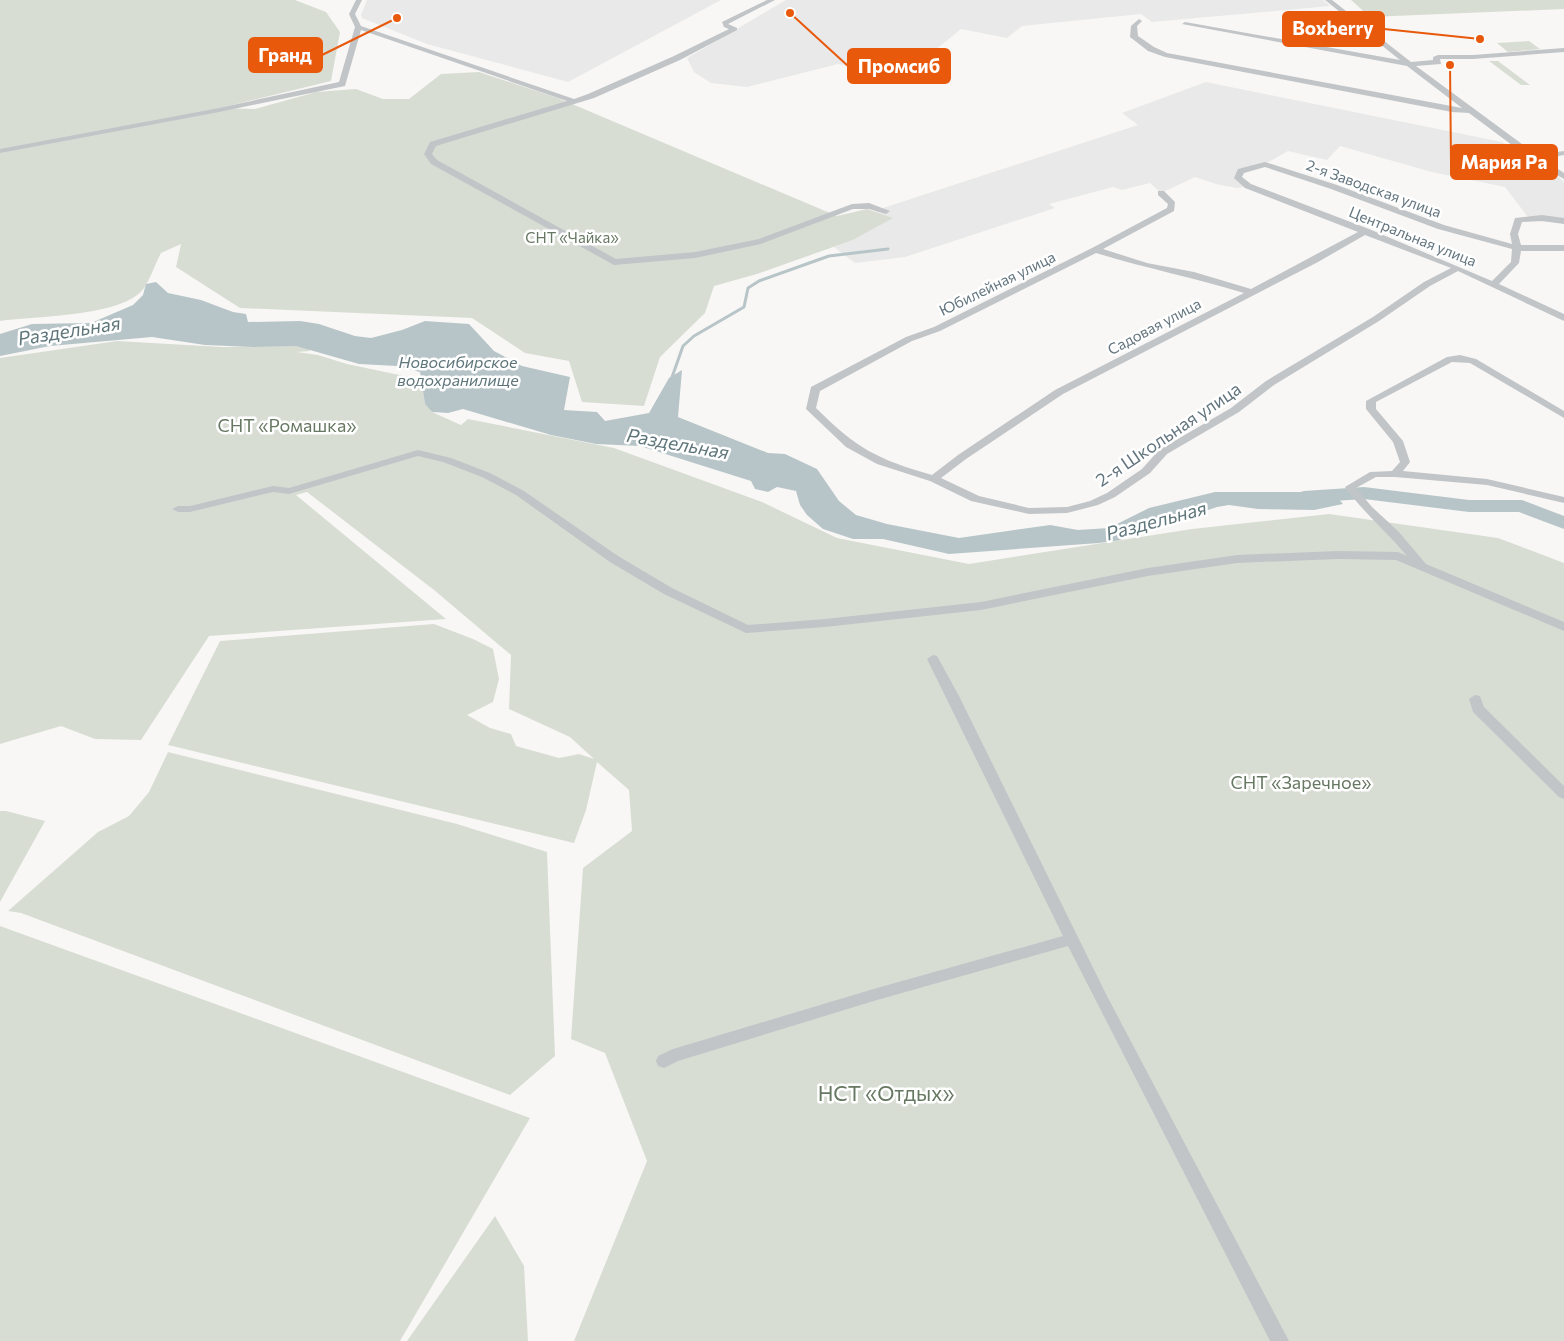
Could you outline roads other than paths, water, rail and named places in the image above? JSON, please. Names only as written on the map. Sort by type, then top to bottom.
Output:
[{"type":"street","points":[[0,151],[214,111],[342,84],[358,27],[352,14],[359,0]]},
{"type":"street","points":[[741,25],[726,26],[724,23],[761,7],[772,0]]},
{"type":"street","points":[[1328,0],[1470,111],[1564,177]]},
{"type":"street","points":[[761,7],[760,12],[741,25],[668,62],[591,96],[433,144],[428,154],[434,162],[614,262],[695,255],[761,241],[852,207],[869,206],[886,211]]},
{"type":"street","points":[[1139,21],[1134,26],[1134,37],[1151,49],[1165,55],[1452,110],[1470,111]]},
{"type":"street","points":[[1185,24],[1410,64],[1438,62],[1436,59],[1438,58],[1457,56],[1473,57],[1564,50]]},
{"type":"street","points":[[358,27],[574,101]]},
{"type":"street","points":[[1535,158],[1564,153]]},
{"type":"street","name":"2-я Заводская улица","points":[[1248,186],[1238,178],[1241,171],[1265,164],[1334,187],[1441,227],[1517,248]]},
{"type":"street","name":"Центральная улица","points":[[1248,186],[1458,268],[1564,318]]},
{"type":"street","name":"Юбилейная улица","points":[[815,389],[909,340],[937,329],[1095,250],[1171,208],[1172,204],[1161,193]]},
{"type":"street","points":[[1493,285],[1515,263],[1517,248],[1514,234],[1518,220],[1542,218],[1564,221]]},
{"type":"street","name":"Садовая улица","points":[[934,479],[962,457],[1059,392],[1315,260],[1366,231]]},
{"type":"street","points":[[1517,248],[1564,248]]},
{"type":"street","points":[[1095,250],[1145,265],[1191,274],[1252,292]]},
{"type":"street","name":"2-я Школьная улица","points":[[815,389],[811,409],[837,434],[863,454],[934,479],[975,499],[1029,511],[1067,510],[1094,504],[1111,495],[1146,471],[1163,452],[1234,410],[1270,383],[1376,319],[1427,284],[1458,268]]},
{"type":"street","points":[[1395,474],[1405,462],[1398,441],[1371,408],[1371,401],[1450,359],[1460,358],[1473,362],[1564,415]]},
{"type":"street","points":[[178,509],[190,509],[273,489],[290,491],[418,453],[447,460],[494,479],[520,493],[607,554],[668,591],[746,629],[825,623],[981,606],[1148,572],[1237,560],[1338,555],[1398,556],[1564,626]]},
{"type":"street","points":[[1423,567],[1394,533],[1368,509],[1350,487],[1374,474],[1395,474],[1487,482],[1564,500]]},
{"type":"street","points":[[933,659],[1072,939],[1280,1341]]},
{"type":"street","points":[[1475,699],[1478,709],[1564,794]]},
{"type":"street","points":[[664,1061],[673,1056],[876,994],[1072,939]]},
{"type":"water","name":"Новосибирское водохранилище","points":[[156,282],[168,293],[201,300],[233,312],[246,314],[248,322],[300,321],[319,324],[355,336],[371,338],[402,330],[425,321],[469,324],[494,351],[522,366],[570,377],[564,410],[597,412],[605,421],[649,413],[669,378],[682,370],[678,417],[768,453],[785,454],[817,469],[839,501],[856,515],[887,524],[959,538],[1050,525],[1078,530],[1109,528],[1149,508],[1215,492],[1316,492],[1335,495],[1343,504],[1314,510],[1258,509],[1229,505],[1138,531],[1121,540],[949,554],[883,539],[853,539],[823,529],[807,515],[800,505],[796,491],[777,487],[768,492],[755,489],[751,481],[640,446],[596,444],[551,435],[463,409],[448,413],[432,412],[425,404],[420,372],[397,366],[359,364],[296,346],[205,345],[152,337],[50,346],[0,356],[0,334],[32,324],[91,323],[133,305],[143,295],[146,284]]},
{"type":"waterway","points":[[671,380],[683,346],[694,336],[744,307],[748,288],[759,281],[829,256],[888,249]]},
{"type":"waterway","name":"Раздельная","points":[[1304,497],[1364,493],[1469,506],[1522,506],[1564,523]]},
{"type":"place","name":"Промсиб","points":[[790,13]]},
{"type":"place","name":"Гранд","points":[[397,18]]},
{"type":"place","name":"Boxberry","points":[[1480,39]]},
{"type":"place","name":"Мария Ра","points":[[1450,65]]},
{"type":"park label","name":"СНТ «Чайка»","points":[[572,237]]},
{"type":"park label","name":"СНТ «Ромашка»","points":[[287,425]]},
{"type":"park label","name":"СНТ «Заречное»","points":[[1301,782]]},
{"type":"park label","name":"НСТ «Отдых»","points":[[886,1092]]}]
